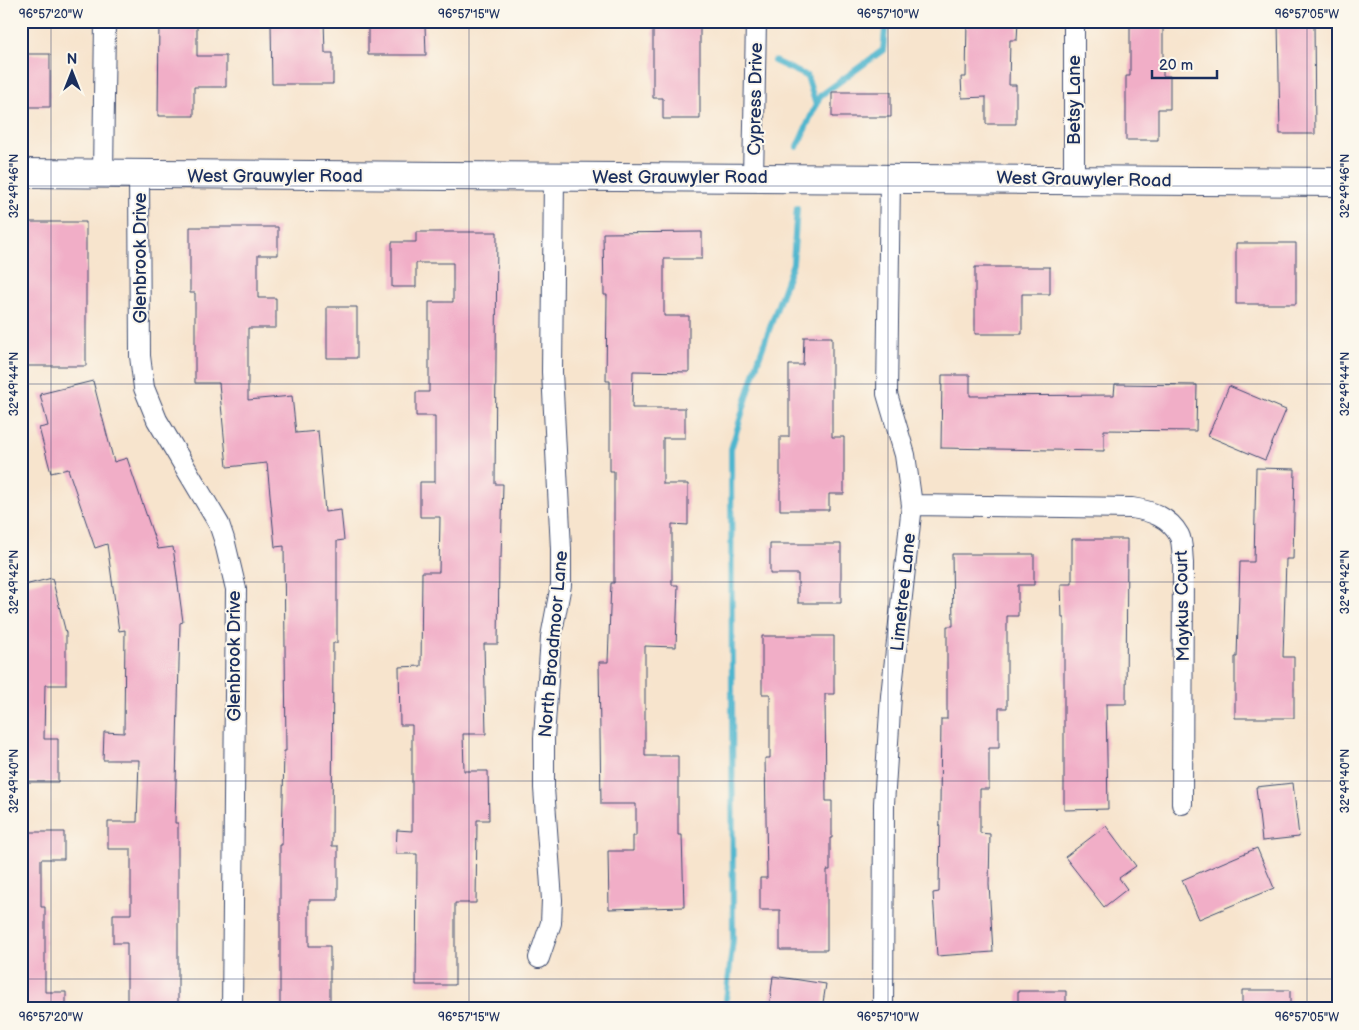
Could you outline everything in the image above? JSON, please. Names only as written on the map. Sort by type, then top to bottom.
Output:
[{"type":"main road","name":"West Grauwyler Road","points":[[21,173],[1074,178],[1338,182]]},
{"type":"street","points":[[103,174],[105,21]]},
{"type":"street","name":"Cypress Drive","points":[[754,177],[756,21]]},
{"type":"street","name":"Betsy Lane","points":[[1074,21],[1074,178]]},
{"type":"street","name":"Glenbrook Drive","points":[[140,175],[140,356],[144,388],[157,420],[219,524],[236,589],[232,1009]]},
{"type":"street","name":"North Broadmoor Lane","points":[[540,958],[551,923],[552,900],[544,788],[544,738],[551,637],[558,609],[561,558],[552,372],[554,177]]},
{"type":"street","name":"Limetree Lane","points":[[883,1009],[884,804],[891,696],[912,505],[904,455],[887,394],[890,178]]},
{"type":"street","name":"Maykus Court","points":[[912,505],[1132,508],[1153,511],[1168,521],[1180,536],[1183,563],[1182,804]]},
{"type":"building","points":[[159,21],[197,21],[197,56],[226,56],[226,87],[194,87],[194,116],[158,116]]},
{"type":"building","points":[[298,21],[324,21],[325,53],[333,53],[333,84],[272,84],[271,24],[298,23]]},
{"type":"building","points":[[368,21],[415,21],[415,25],[425,25],[426,55],[368,55]]},
{"type":"building","points":[[653,21],[700,21],[700,119],[663,119],[663,98],[653,98]]},
{"type":"building","points":[[967,21],[1018,21],[1017,40],[1010,40],[1009,85],[1016,85],[1016,124],[986,124],[986,97],[962,98],[961,77],[966,77]]},
{"type":"building","points":[[1130,21],[1163,21],[1163,76],[1170,76],[1170,109],[1158,109],[1158,140],[1126,140],[1126,76],[1130,76]]},
{"type":"building","points":[[1278,21],[1314,21],[1315,134],[1280,134]]},
{"type":"building","points":[[21,54],[50,54],[50,107],[21,107]]},
{"type":"building","points":[[832,92],[891,92],[891,117],[832,117]]},
{"type":"building","points":[[21,222],[86,222],[86,366],[21,366]]},
{"type":"building","points":[[190,227],[278,227],[278,255],[258,255],[258,298],[276,298],[276,328],[248,328],[248,400],[292,396],[296,433],[318,431],[325,512],[341,510],[344,540],[337,541],[337,643],[333,643],[332,846],[338,846],[338,900],[309,900],[309,946],[330,946],[330,1009],[280,1009],[280,845],[282,845],[284,751],[286,751],[284,546],[275,547],[267,463],[227,467],[219,383],[195,383],[195,293],[190,293]]},
{"type":"building","points":[[416,232],[497,232],[495,484],[503,484],[501,558],[499,558],[498,644],[484,644],[486,734],[463,734],[464,771],[488,771],[489,820],[477,820],[476,903],[455,903],[455,985],[416,985],[417,854],[396,854],[397,830],[412,831],[412,725],[400,725],[399,667],[421,666],[422,572],[439,572],[440,517],[420,517],[420,482],[435,482],[435,416],[416,416],[416,392],[429,392],[429,302],[453,302],[453,263],[416,263],[416,287],[392,287],[392,242],[416,242]]},
{"type":"building","points":[[702,232],[702,259],[664,259],[664,316],[689,316],[689,372],[633,371],[632,408],[685,408],[685,438],[663,438],[663,484],[688,484],[688,525],[672,524],[672,585],[678,585],[676,647],[645,646],[645,756],[678,756],[678,835],[682,835],[684,907],[609,909],[608,851],[633,851],[633,836],[636,836],[636,804],[601,804],[599,662],[608,662],[611,583],[614,583],[614,471],[610,471],[610,381],[606,381],[607,295],[604,295],[603,233]]},
{"type":"building","points":[[1236,243],[1296,243],[1296,304],[1236,304]]},
{"type":"building","points":[[975,267],[1050,267],[1050,294],[1022,294],[1022,334],[975,334]]},
{"type":"building","points":[[327,307],[357,307],[357,358],[327,358]]},
{"type":"building","points":[[804,337],[832,337],[832,437],[844,437],[844,494],[829,494],[829,510],[780,510],[780,437],[789,437],[789,365],[803,365]]},
{"type":"building","points":[[942,375],[970,375],[970,396],[1114,395],[1115,384],[1197,385],[1196,431],[1104,430],[1104,451],[941,448]]},
{"type":"building","points":[[93,381],[114,462],[127,458],[158,549],[173,547],[183,622],[180,623],[175,823],[178,823],[178,1009],[127,1009],[127,943],[113,943],[113,914],[131,914],[131,849],[108,849],[108,822],[137,822],[139,760],[103,760],[104,732],[124,733],[125,630],[119,631],[107,544],[95,548],[68,469],[51,473],[39,428],[48,426],[40,394]]},
{"type":"building","points":[[1229,386],[1286,410],[1265,460],[1208,436]]},
{"type":"building","points":[[1256,468],[1295,469],[1293,559],[1286,559],[1283,657],[1294,657],[1294,718],[1235,718],[1235,657],[1237,657],[1240,562],[1254,562]]},
{"type":"building","points":[[1072,539],[1127,539],[1126,704],[1106,704],[1108,809],[1064,810],[1064,618],[1062,618],[1061,584],[1072,584]]},
{"type":"building","points":[[770,544],[841,544],[841,603],[798,603],[798,574],[770,574]]},
{"type":"building","points":[[952,554],[1034,554],[1034,585],[1018,585],[1018,616],[1007,616],[1007,708],[999,708],[999,748],[989,748],[989,789],[980,789],[980,833],[990,834],[989,884],[993,952],[937,956],[933,893],[939,892],[941,719],[947,719],[947,626],[953,626]]},
{"type":"building","points":[[52,578],[66,633],[66,685],[45,685],[44,739],[58,739],[58,782],[21,782],[21,586]]},
{"type":"building","points":[[762,636],[834,636],[834,694],[825,694],[826,801],[832,801],[830,870],[827,870],[827,950],[780,950],[780,910],[760,910],[760,878],[767,878],[765,758],[770,758],[770,694],[762,694]]},
{"type":"building","points":[[1293,783],[1299,837],[1262,841],[1256,787]]},
{"type":"building","points":[[1106,826],[1136,866],[1119,878],[1127,889],[1104,907],[1065,857]]},
{"type":"building","points":[[21,832],[64,832],[64,859],[41,859],[41,907],[45,907],[45,992],[66,992],[66,1009],[21,1009]]},
{"type":"building","points":[[1257,848],[1274,888],[1199,919],[1182,880]]},
{"type":"building","points":[[773,976],[826,984],[822,1009],[769,1009]]},
{"type":"building","points":[[1242,990],[1290,990],[1290,1009],[1242,1009]]},
{"type":"building","points":[[1018,991],[1066,991],[1066,1009],[1018,1009]]},
{"type":"waterway","points":[[797,147],[820,96],[883,50],[886,21]]},
{"type":"waterway","points":[[774,61],[807,76],[816,105]]},
{"type":"waterway","points":[[725,1009],[733,939],[731,449],[759,358],[793,263],[797,208]]}]
